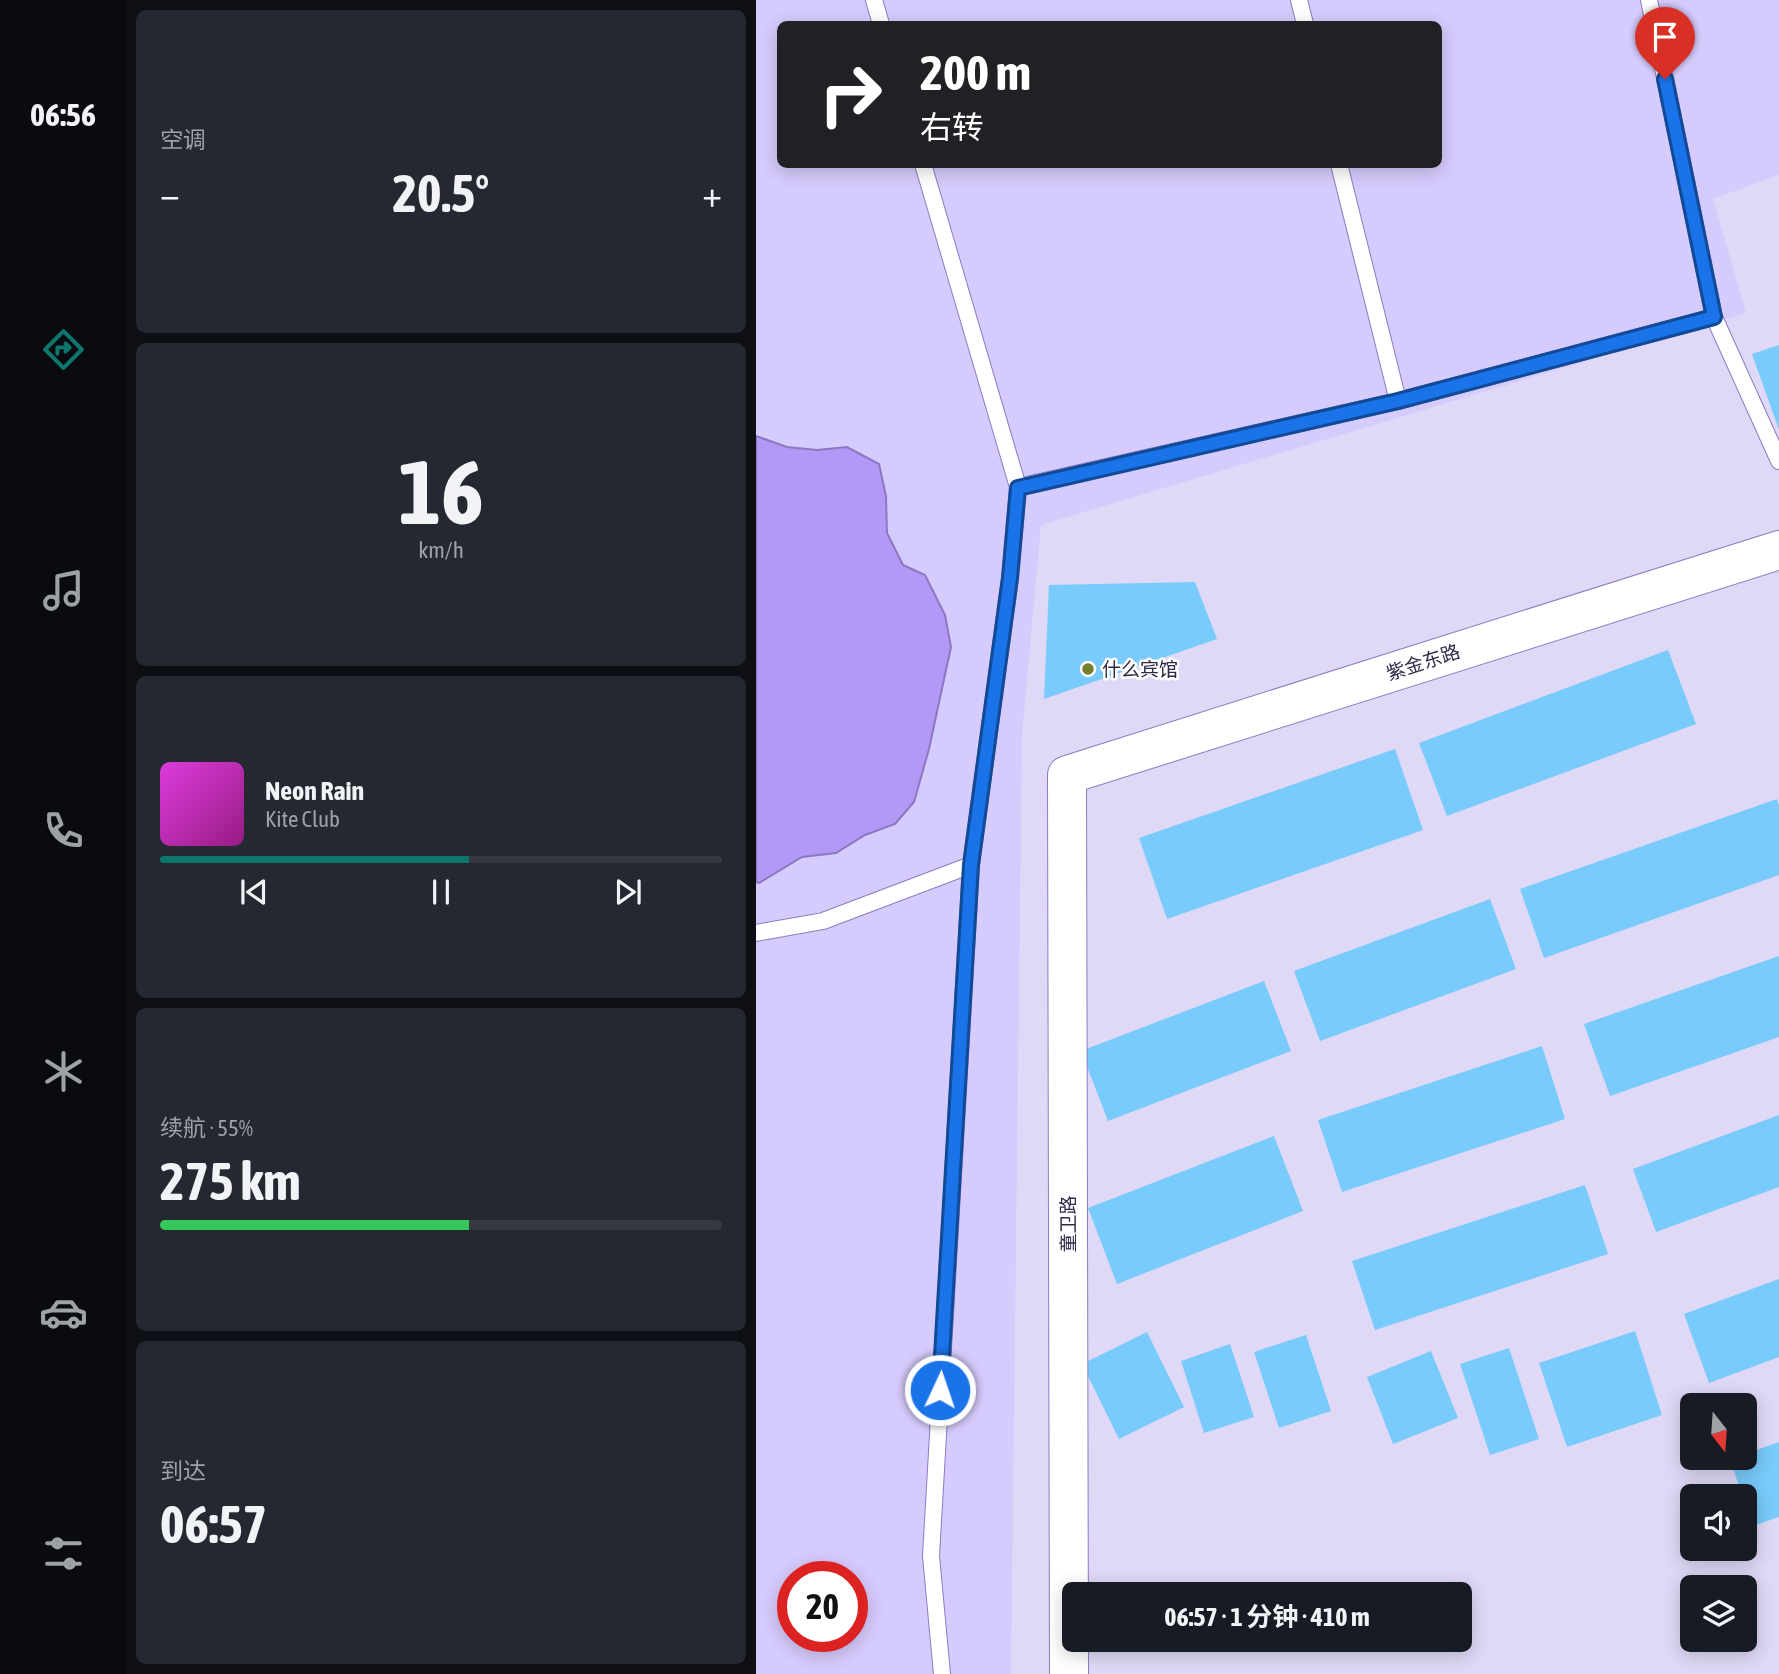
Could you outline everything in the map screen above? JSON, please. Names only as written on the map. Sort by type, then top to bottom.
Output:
[{"type":"street","name":"紫金东路","points":[[1067,775],[1779,550]]},
{"type":"street","name":"童卫路","points":[[1067,775],[1069,1674]]},
{"type":"lane","points":[[874,0],[880,21]]},
{"type":"lane","points":[[1299,0],[1304,21]]},
{"type":"lane","points":[[1649,0],[1714,317],[1779,461]]},
{"type":"lane","points":[[924,168],[1018,488],[1010,578],[971,865],[931,1556],[942,1674]]},
{"type":"lane","points":[[1340,168],[1398,401]]},
{"type":"lane","points":[[1018,488],[1398,401],[1714,317]]},
{"type":"lane","points":[[756,933],[823,921],[971,865]]},
{"type":"shaded area","points":[[756,0],[1779,0],[1779,175],[1713,199],[1746,313],[1041,525],[1022,735],[1011,1674],[756,1674]]},
{"type":"shaded area","points":[[756,436],[787,447],[817,450],[847,447],[879,464],[886,496],[887,533],[903,565],[925,575],[945,615],[951,647],[929,749],[914,802],[895,824],[865,835],[836,853],[802,857],[759,883],[756,882]]},
{"type":"building","points":[[1779,345],[1779,430],[1752,354]]},
{"type":"building","name":"什么宾馆","points":[[1195,582],[1217,639],[1044,699],[1049,585]]},
{"type":"building","points":[[1668,650],[1696,724],[1447,816],[1419,743]]},
{"type":"building","points":[[1395,749],[1423,830],[1167,919],[1139,838]]},
{"type":"building","points":[[1777,799],[1779,875],[1544,958],[1520,889]]},
{"type":"building","points":[[1490,899],[1516,969],[1320,1041],[1294,971]]},
{"type":"building","points":[[1779,956],[1779,1037],[1610,1096],[1584,1024]]},
{"type":"building","points":[[1264,981],[1291,1051],[1108,1121],[1081,1051]]},
{"type":"building","points":[[1542,1046],[1565,1119],[1342,1192],[1318,1120]]},
{"type":"building","points":[[1779,1115],[1779,1187],[1656,1232],[1633,1169]]},
{"type":"building","points":[[1274,1136],[1303,1211],[1117,1284],[1088,1208]]},
{"type":"building","points":[[1585,1185],[1608,1254],[1375,1330],[1352,1261]]},
{"type":"building","points":[[1779,1279],[1779,1357],[1709,1383],[1684,1314]]},
{"type":"building","points":[[1635,1331],[1662,1415],[1567,1447],[1539,1363]]},
{"type":"building","points":[[1147,1332],[1184,1407],[1119,1439],[1082,1364]]},
{"type":"building","points":[[1306,1335],[1331,1411],[1279,1428],[1254,1352]]},
{"type":"building","points":[[1230,1344],[1254,1417],[1204,1433],[1181,1361]]},
{"type":"building","points":[[1509,1348],[1539,1439],[1490,1455],[1460,1364]]},
{"type":"building","points":[[1431,1351],[1458,1418],[1393,1444],[1367,1377]]},
{"type":"building","points":[[1779,1442],[1779,1517],[1757,1525],[1757,1484],[1738,1484],[1734,1470],[1757,1470],[1757,1450]]},
{"type":"place","name":"什么宾馆","points":[[1088,669]]},
{"type":"route","points":[[940,1390],[971,865],[1010,578],[1018,488],[1398,401],[1714,317],[1665,79]]}]
